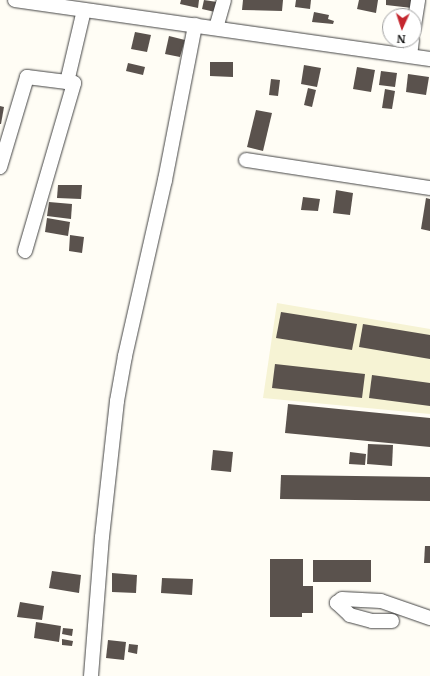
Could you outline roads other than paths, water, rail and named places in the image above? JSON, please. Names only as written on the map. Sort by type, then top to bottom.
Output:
[{"type":"street","points":[[15,0],[430,59]]},
{"type":"street","points":[[216,28],[224,0]]},
{"type":"street","points":[[67,82],[84,10]]},
{"type":"street","points":[[91,676],[102,537],[118,401],[125,356],[165,180],[195,25]]},
{"type":"street","points":[[410,56],[411,48]]},
{"type":"street","points":[[0,167],[27,77],[74,83],[25,251]]},
{"type":"street","points":[[246,160],[430,188]]},
{"type":"street","points":[[392,621],[372,621],[350,615],[337,603],[342,599],[381,601],[430,618]]}]
